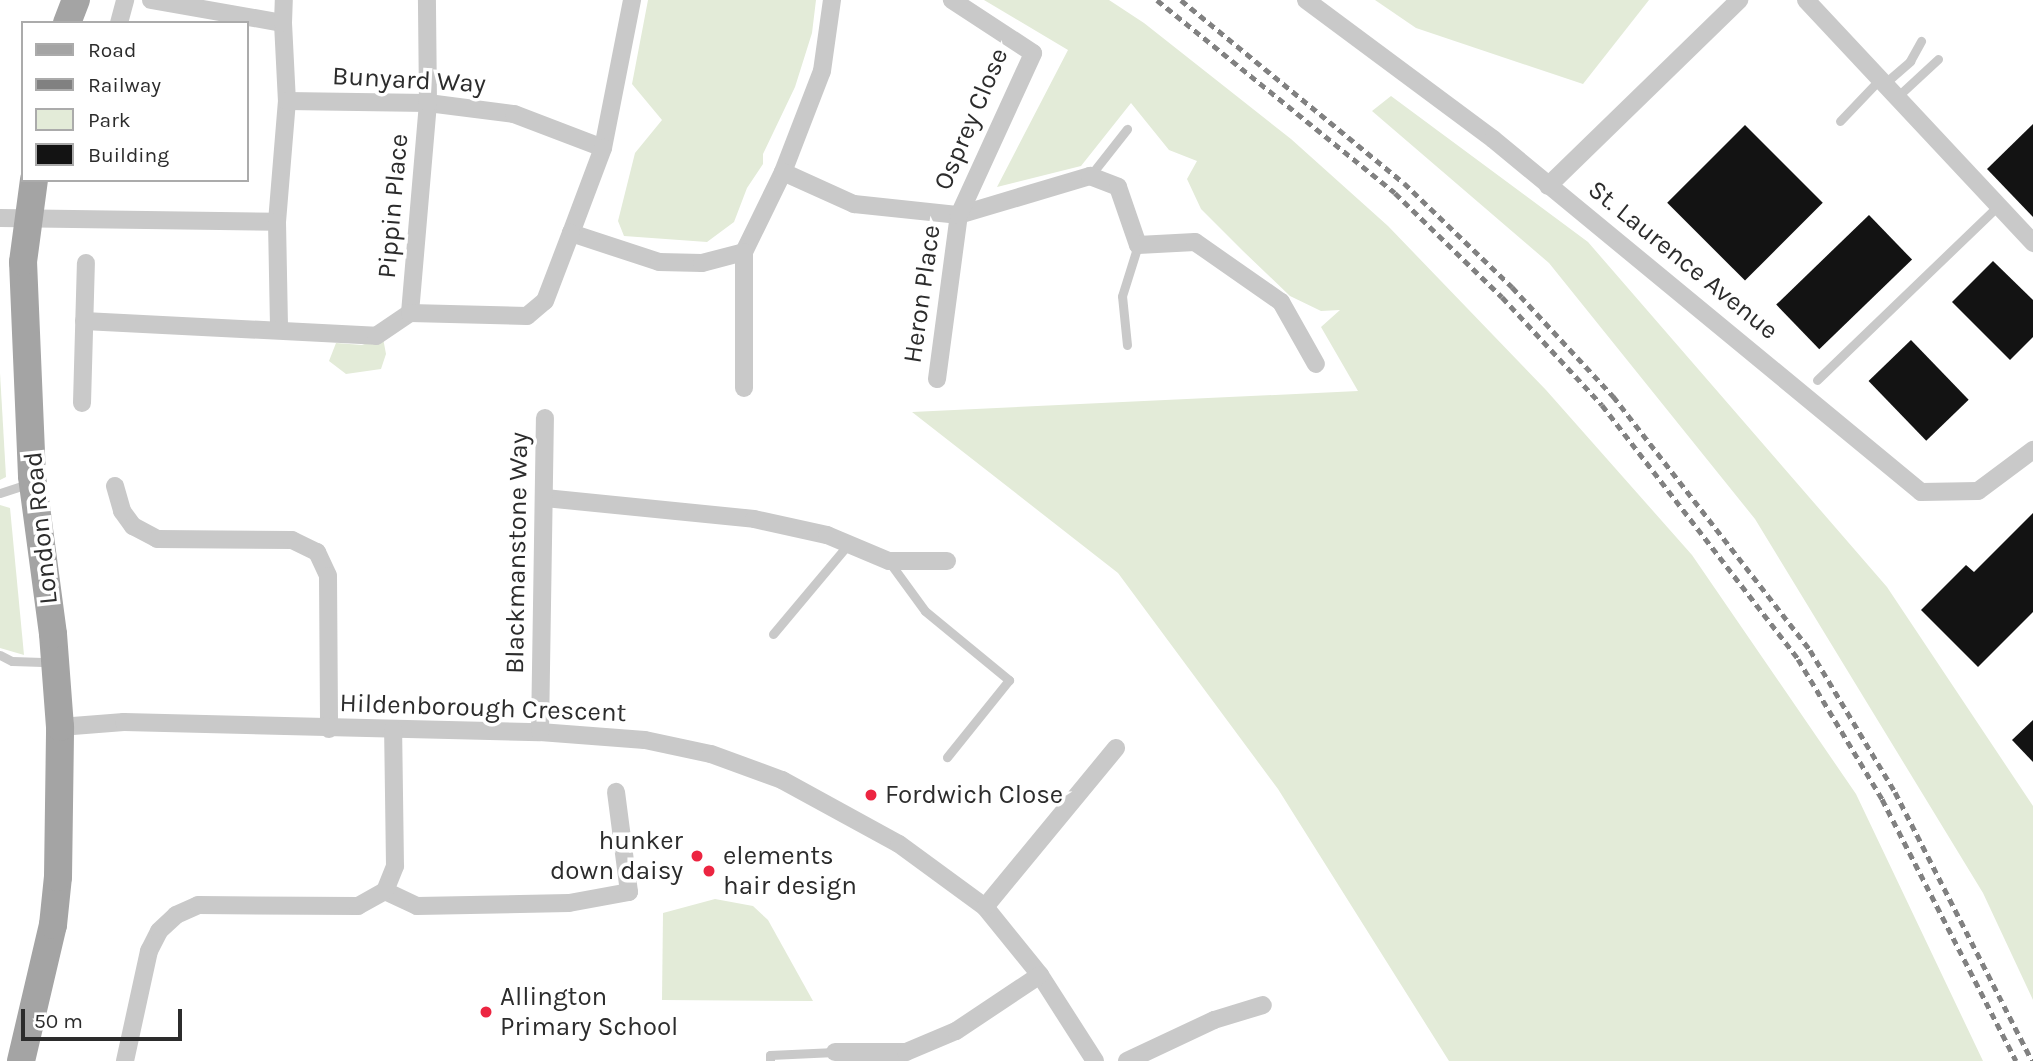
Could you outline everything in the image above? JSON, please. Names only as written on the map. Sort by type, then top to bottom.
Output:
[{"type":"main road","points":[[68,21],[76,0]]},
{"type":"main road","name":"London Road","points":[[21,1061],[53,925],[58,877],[60,727],[55,662],[33,483],[23,262],[13,218],[33,182]]},
{"type":"street","points":[[120,21],[125,0]]},
{"type":"street","points":[[151,0],[283,23]]},
{"type":"street","points":[[279,329],[277,222],[287,101],[284,0]]},
{"type":"street","name":"Pippin Place","points":[[410,313],[428,103],[427,0]]},
{"type":"street","points":[[84,321],[376,336],[410,313],[527,316],[545,301],[603,148],[632,0]]},
{"type":"street","points":[[744,388],[744,252],[782,172],[822,71],[832,0]]},
{"type":"street","name":"Osprey Close","points":[[952,0],[1033,53],[959,215]]},
{"type":"street","name":"St. Laurence Avenue","points":[[1306,0],[1493,139],[1921,492],[1978,491],[2033,450]]},
{"type":"street","points":[[1548,186],[1739,0]]},
{"type":"street","points":[[1806,0],[2033,243]]},
{"type":"street","name":"Bunyard Way","points":[[287,101],[428,103],[514,114],[603,148]]},
{"type":"street","points":[[782,172],[854,204],[959,215],[1090,176],[1118,187],[1138,245],[1195,242],[1281,302],[1316,364]]},
{"type":"street","name":"Heron Place","points":[[937,379],[959,215]]},
{"type":"street","points":[[13,218],[277,222]]},
{"type":"street","points":[[571,233],[659,262],[702,263],[744,252]]},
{"type":"street","points":[[82,402],[86,263]]},
{"type":"street","name":"Blackmanstone Way","points":[[540,732],[545,418]]},
{"type":"street","points":[[115,486],[122,511],[133,526],[157,540],[292,540],[317,552],[328,576],[329,729]]},
{"type":"street","points":[[545,498],[754,519],[827,535],[846,547],[888,561],[947,561]]},
{"type":"street","name":"Hildenborough Crescent","points":[[60,727],[124,722],[540,732],[677,745],[782,780],[899,844],[985,907],[1040,975],[1095,1061]]},
{"type":"street","points":[[125,1061],[149,951],[159,931],[176,915],[198,905],[358,906],[385,891],[395,866],[393,729]]},
{"type":"street","points":[[985,907],[1116,748]]},
{"type":"street","points":[[385,891],[417,906],[569,903],[629,892],[616,792]]},
{"type":"street","points":[[835,1052],[906,1057],[956,1031],[1040,975]]},
{"type":"street","points":[[1127,1061],[1214,1020],[1263,1004]]},
{"type":"lane","points":[[1840,121],[1882,81],[1910,61],[1921,41]]},
{"type":"lane","points":[[1897,97],[1938,59]]},
{"type":"lane","points":[[1090,176],[1127,129]]},
{"type":"lane","points":[[1817,380],[1998,206]]},
{"type":"lane","points":[[1127,345],[1122,296],[1138,245]]},
{"type":"lane","points":[[0,493],[33,483]]},
{"type":"lane","points":[[773,634],[846,547]]},
{"type":"lane","points":[[888,561],[925,611],[1009,680],[947,757]]},
{"type":"lane","points":[[0,656],[12,661],[55,662]]},
{"type":"lane","points":[[770,1061],[770,1055],[835,1052]]},
{"type":"green space","points":[[648,0],[816,0],[812,33],[795,87],[763,154],[763,164],[747,188],[734,222],[707,242],[624,236],[618,221],[635,153],[662,120],[632,84]]},
{"type":"green space","points":[[984,0],[1109,0],[1144,23],[1291,139],[1388,226],[1546,390],[1692,555],[1856,794],[1983,1061],[1449,1061],[1278,789],[1118,573],[912,412],[1358,391],[1321,327],[1340,310],[1321,311],[1290,296],[1243,251],[1201,209],[1187,179],[1197,161],[1169,150],[1131,103],[1081,166],[997,187],[1068,50]]},
{"type":"green space","points":[[1375,0],[1649,0],[1583,84],[1416,28]]},
{"type":"green space","points":[[1391,96],[1588,242],[1887,587],[2033,806],[2033,1000],[1983,893],[1755,519],[1549,263],[1372,111]]},
{"type":"green space","points":[[383,338],[386,354],[381,369],[346,374],[329,361],[336,343],[362,345]]},
{"type":"green space","points":[[0,373],[6,477],[0,480]]},
{"type":"green space","points":[[0,505],[10,508],[24,655],[0,648]]},
{"type":"green space","points":[[715,899],[753,906],[768,920],[813,1001],[662,1000],[663,913]]},
{"type":"building","points":[[2033,124],[2033,217],[1987,169]]},
{"type":"building","points":[[1745,125],[1823,203],[1745,281],[1667,203]]},
{"type":"building","points":[[1869,215],[1912,260],[1819,349],[1776,305]]},
{"type":"building","points":[[1993,261],[2033,300],[2033,337],[2010,360],[1952,302]]},
{"type":"building","points":[[1911,340],[1969,400],[1926,441],[1869,381]]},
{"type":"building","points":[[2033,513],[2033,612],[1978,667],[1921,610],[1966,565],[1974,572]]},
{"type":"building","points":[[2033,720],[2033,762],[2012,740]]},
{"type":"railway","points":[[1157,0],[1395,193],[1502,297],[1602,405],[1798,659],[1882,799],[2016,1061]]},
{"type":"railway","points":[[1181,0],[1404,183],[1512,287],[1613,396],[1810,650],[1895,792],[2032,1061]]},
{"type":"place","name":"Fordwich Close","points":[[871,795]]},
{"type":"place","name":"hunker down daisy","points":[[697,856]]},
{"type":"place","name":"elements hair design","points":[[709,871]]},
{"type":"place","name":"Allington Primary School","points":[[486,1012]]}]
